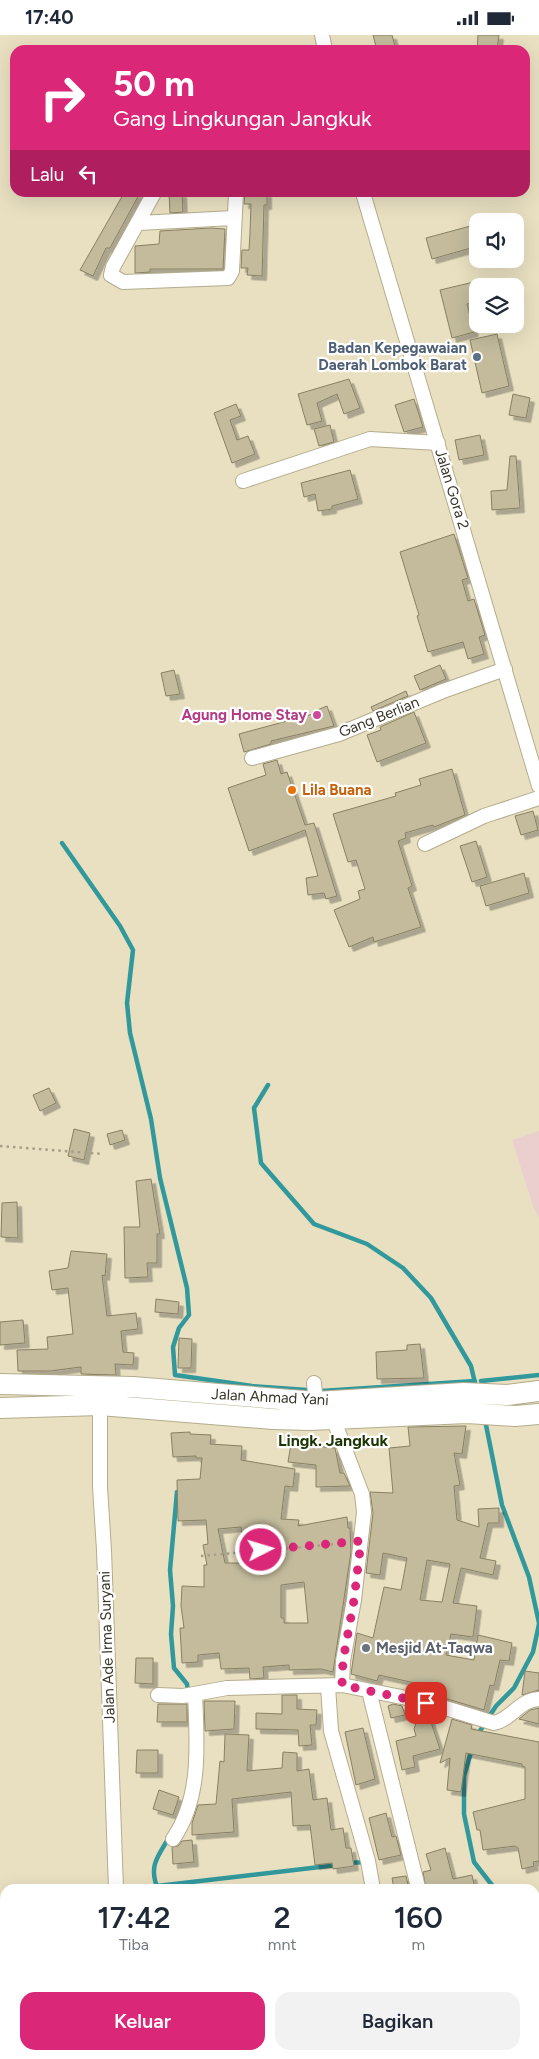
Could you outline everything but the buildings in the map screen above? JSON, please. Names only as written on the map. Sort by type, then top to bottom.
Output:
[{"type":"highway","name":"Jalan Ahmad Yani","points":[[0,1384],[315,1393],[426,1404],[464,1393],[507,1395],[536,1391]]},
{"type":"highway","points":[[0,1408],[100,1405],[273,1419],[336,1418],[426,1404],[467,1413],[515,1417],[538,1414],[536,1391]]},
{"type":"street","points":[[152,197],[113,267],[111,275],[114,279],[123,283],[220,280],[230,277],[236,197]]},
{"type":"street","name":"Jalan Gora 2","points":[[365,197],[539,786]]},
{"type":"street","points":[[139,223],[233,218]]},
{"type":"street","points":[[243,481],[374,438],[438,443]]},
{"type":"street","name":"Gang Berlian","points":[[252,758],[338,733],[443,691],[505,669]]},
{"type":"street","points":[[425,844],[484,816],[539,798]]},
{"type":"street","name":"Jalan Ade Irma Suryani","points":[[100,1405],[100,1487],[116,1884]]},
{"type":"street","points":[[336,1418],[336,1426],[362,1494],[364,1512],[354,1600],[343,1661],[335,1686],[331,1731],[363,1844],[372,1884]]},
{"type":"street","points":[[158,1695],[190,1695],[226,1688],[335,1686],[426,1703],[494,1723],[504,1720],[520,1705],[539,1699]]},
{"type":"street","points":[[369,1691],[417,1884]]},
{"type":"street","points":[[173,1839],[185,1819],[192,1787],[197,1731],[190,1695]]},
{"type":"path","points":[[0,1146],[103,1154]]},
{"type":"path","points":[[202,1556],[361,1541]]},
{"type":"shaded area","points":[[539,1131],[539,1217],[534,1209],[512,1140]]},
{"type":"waterway","points":[[62,843],[120,926],[133,950],[127,1003],[130,1033],[151,1119],[160,1178],[187,1288],[189,1315],[179,1328],[173,1347],[175,1375],[252,1386],[321,1391],[475,1381]]},
{"type":"waterway","points":[[268,1085],[254,1108],[261,1163],[314,1224],[367,1244],[403,1268],[431,1298],[471,1366],[475,1383]]},
{"type":"waterway","points":[[481,1381],[539,1375]]},
{"type":"waterway","points":[[485,1420],[502,1505],[529,1577],[539,1623]]},
{"type":"waterway","points":[[177,1492],[170,1570],[173,1606],[171,1634],[174,1668],[187,1684],[188,1692]]},
{"type":"waterway","points":[[478,1734],[496,1706],[514,1688],[533,1652],[539,1624]]},
{"type":"waterway","points":[[472,1749],[464,1776],[464,1814],[474,1862],[491,1884]]},
{"type":"waterway","points":[[156,1884],[154,1867],[158,1855],[170,1836]]},
{"type":"waterway","points":[[349,1863],[366,1862]]},
{"type":"waterway","points":[[174,1884],[337,1865]]},
{"type":"place","name":"Badan Kepegawaian Daerah Lombok Barat","points":[[477,357]]},
{"type":"place","name":"Agung Home Stay","points":[[317,715]]},
{"type":"place","name":"Lila Buana","points":[[292,790]]},
{"type":"place","name":"Mesjid At-Taqwa","points":[[366,1648]]},
{"type":"district","name":"Lingk. Jangkuk","points":[[333,1440]]},
{"type":"route","points":[[261,1550],[361,1541],[354,1600],[343,1661],[342,1685],[426,1703]]}]
